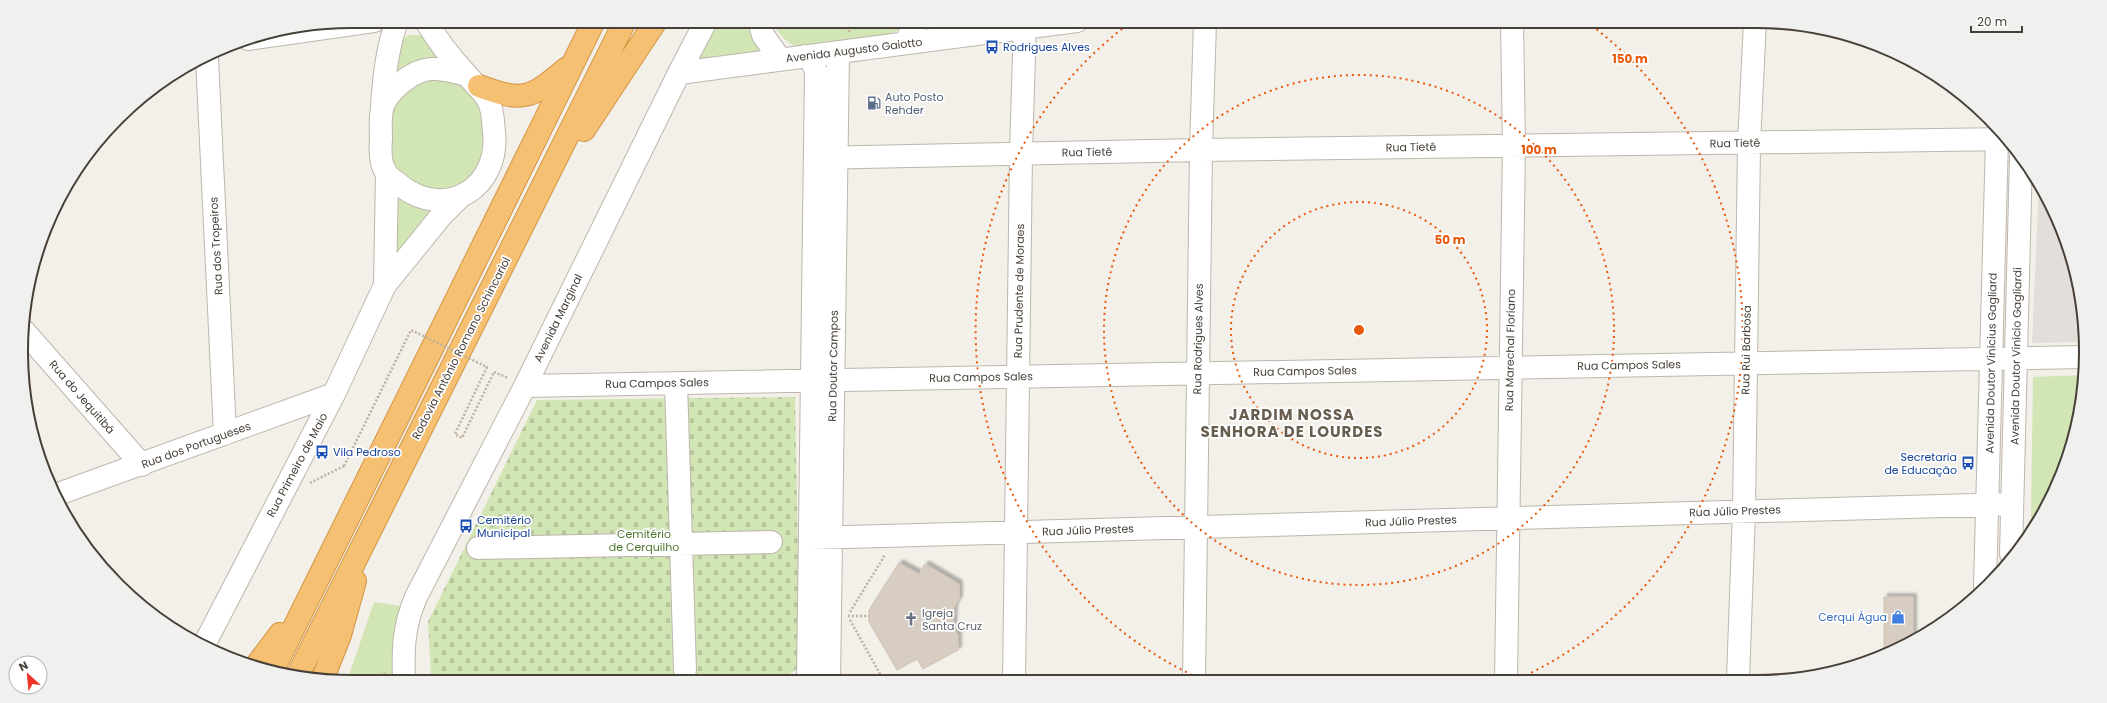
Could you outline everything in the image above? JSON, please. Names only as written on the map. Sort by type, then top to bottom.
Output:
[{"type":"highway","points":[[275,666],[590,28]]},
{"type":"highway","name":"Rodovia Antônio Romano Schincariol","points":[[300,671],[622,28]]},
{"type":"highway","points":[[537,198],[652,28]]},
{"type":"highway","points":[[473,80],[503,95],[523,96],[539,91],[573,63]]},
{"type":"highway","points":[[325,674],[340,635],[370,529]]},
{"type":"highway","points":[[259,661],[283,630],[327,560]]},
{"type":"street","points":[[394,28],[384,78],[380,153],[387,174],[419,197],[435,201],[460,197],[471,190],[489,170],[494,159],[496,146],[492,112],[489,102],[430,28]]},
{"type":"street","name":"Avenida Marginal","points":[[404,675],[403,641],[409,615],[416,597],[525,386],[678,73],[702,28]]},
{"type":"street","points":[[761,28],[763,35],[780,59]]},
{"type":"street","points":[[905,43],[912,28]]},
{"type":"street","name":"Avenida Augusto Gaiotto","points":[[678,73],[905,43],[1000,28]]},
{"type":"street","name":"Rua Prudente de Moraes","points":[[1014,675],[1021,154],[1025,28]]},
{"type":"street","name":"Rua Rodrigues Alves","points":[[1194,675],[1201,150],[1205,28]]},
{"type":"street","name":"Rua Marechal Floriano","points":[[1506,675],[1514,146],[1512,28]]},
{"type":"street","name":"Rua Rui Barbosa","points":[[1738,675],[1744,511],[1749,143],[1755,28]]},
{"type":"street","name":"Rua Doutor Campos","points":[[822,380],[837,158],[838,52]]},
{"type":"street","name":"Rua Doutor Campos","points":[[805,56],[812,62],[816,71],[815,158],[822,380],[820,537],[808,675]]},
{"type":"street","name":"Rua dos Tropeiros","points":[[207,61],[225,434]]},
{"type":"street","points":[[382,105],[389,94],[402,82],[417,73],[430,69],[445,70],[473,80]]},
{"type":"street","name":"Rua Tietê","points":[[815,158],[1201,150],[2000,139]]},
{"type":"street","name":"Avenida Doutor Vinícius Gagliard","points":[[1985,579],[1990,358],[2002,142]]},
{"type":"street","name":"Avenida Doutor Vinício Gagliardi","points":[[2011,549],[2021,167]]},
{"type":"street","name":"Rua Primeiro de Maio","points":[[385,285],[387,174]]},
{"type":"street","name":"Rua Primeiro de Maio","points":[[207,641],[334,394],[385,285],[441,216],[460,197]]},
{"type":"street","name":"Rua do Jequitibá","points":[[29,336],[142,465]]},
{"type":"street","name":"Rua Campos Sales","points":[[525,386],[2079,356]]},
{"type":"street","points":[[676,383],[685,670]]},
{"type":"street","name":"Rua dos Portugueses","points":[[60,493],[142,465],[334,394]]},
{"type":"street","name":"Rua Júlio Prestes","points":[[820,537],[2012,504]]},
{"type":"street","name":"Rua Doutor Campos","points":[[820,537],[829,675]]},
{"type":"street","points":[[478,548],[771,542]]},
{"type":"path","points":[[344,466],[411,330],[487,367],[454,434],[462,438],[494,372]]},
{"type":"path","points":[[881,675],[848,616],[889,547],[890,535]]},
{"type":"shaded area","points":[[2038,194],[2046,208],[2062,248],[2068,268],[2076,309],[2079,342],[2032,343]]},
{"type":"green space","points":[[712,28],[756,28],[767,51],[695,62]]},
{"type":"green space","points":[[776,28],[902,28],[883,36],[810,48],[803,48],[793,45],[784,39]]},
{"type":"green space","points":[[408,35],[421,35],[447,63],[400,77],[392,72],[401,41]]},
{"type":"green space","points":[[424,78],[449,80],[461,83],[469,90],[478,108],[483,130],[484,161],[460,189],[424,194],[393,172],[387,116],[393,101]]},
{"type":"green space","points":[[395,192],[437,210],[400,251],[395,247]]},
{"type":"green space","points":[[2078,375],[2073,415],[2062,455],[2046,495],[2033,517],[2031,517],[2033,377]]},
{"type":"green space","name":"Cemitério de Cerquilho","points":[[795,397],[800,667],[788,675],[431,675],[428,622],[537,400]]},
{"type":"green space","points":[[374,602],[400,606],[400,675],[349,675]]},
{"type":"building","name":"Igreja Santa Cruz","points":[[899,563],[919,574],[925,564],[959,584],[959,599],[954,608],[953,627],[958,635],[958,650],[923,669],[917,659],[897,670],[869,622],[869,610]]},
{"type":"building","name":"Cerqui Água","points":[[1884,597],[1913,597],[1913,634],[1884,648]]},
{"type":"place","name":"Rodrigues Alves","points":[[992,47]]},
{"type":"place","name":"Auto Posto Rehder","points":[[874,103]]},
{"type":"place","name":"Vila Pedroso","points":[[322,452]]},
{"type":"place","name":"Secretaria de Educação","points":[[1968,463]]},
{"type":"place","name":"Cemitério Municipal","points":[[466,526]]},
{"type":"place","name":"Cerqui Água","points":[[1898,617]]},
{"type":"place","name":"Igreja Santa Cruz","points":[[911,619]]},
{"type":"district","name":"JARDIM NOSSA SENHORA DE LOURDES","points":[[1292,424]]}]
